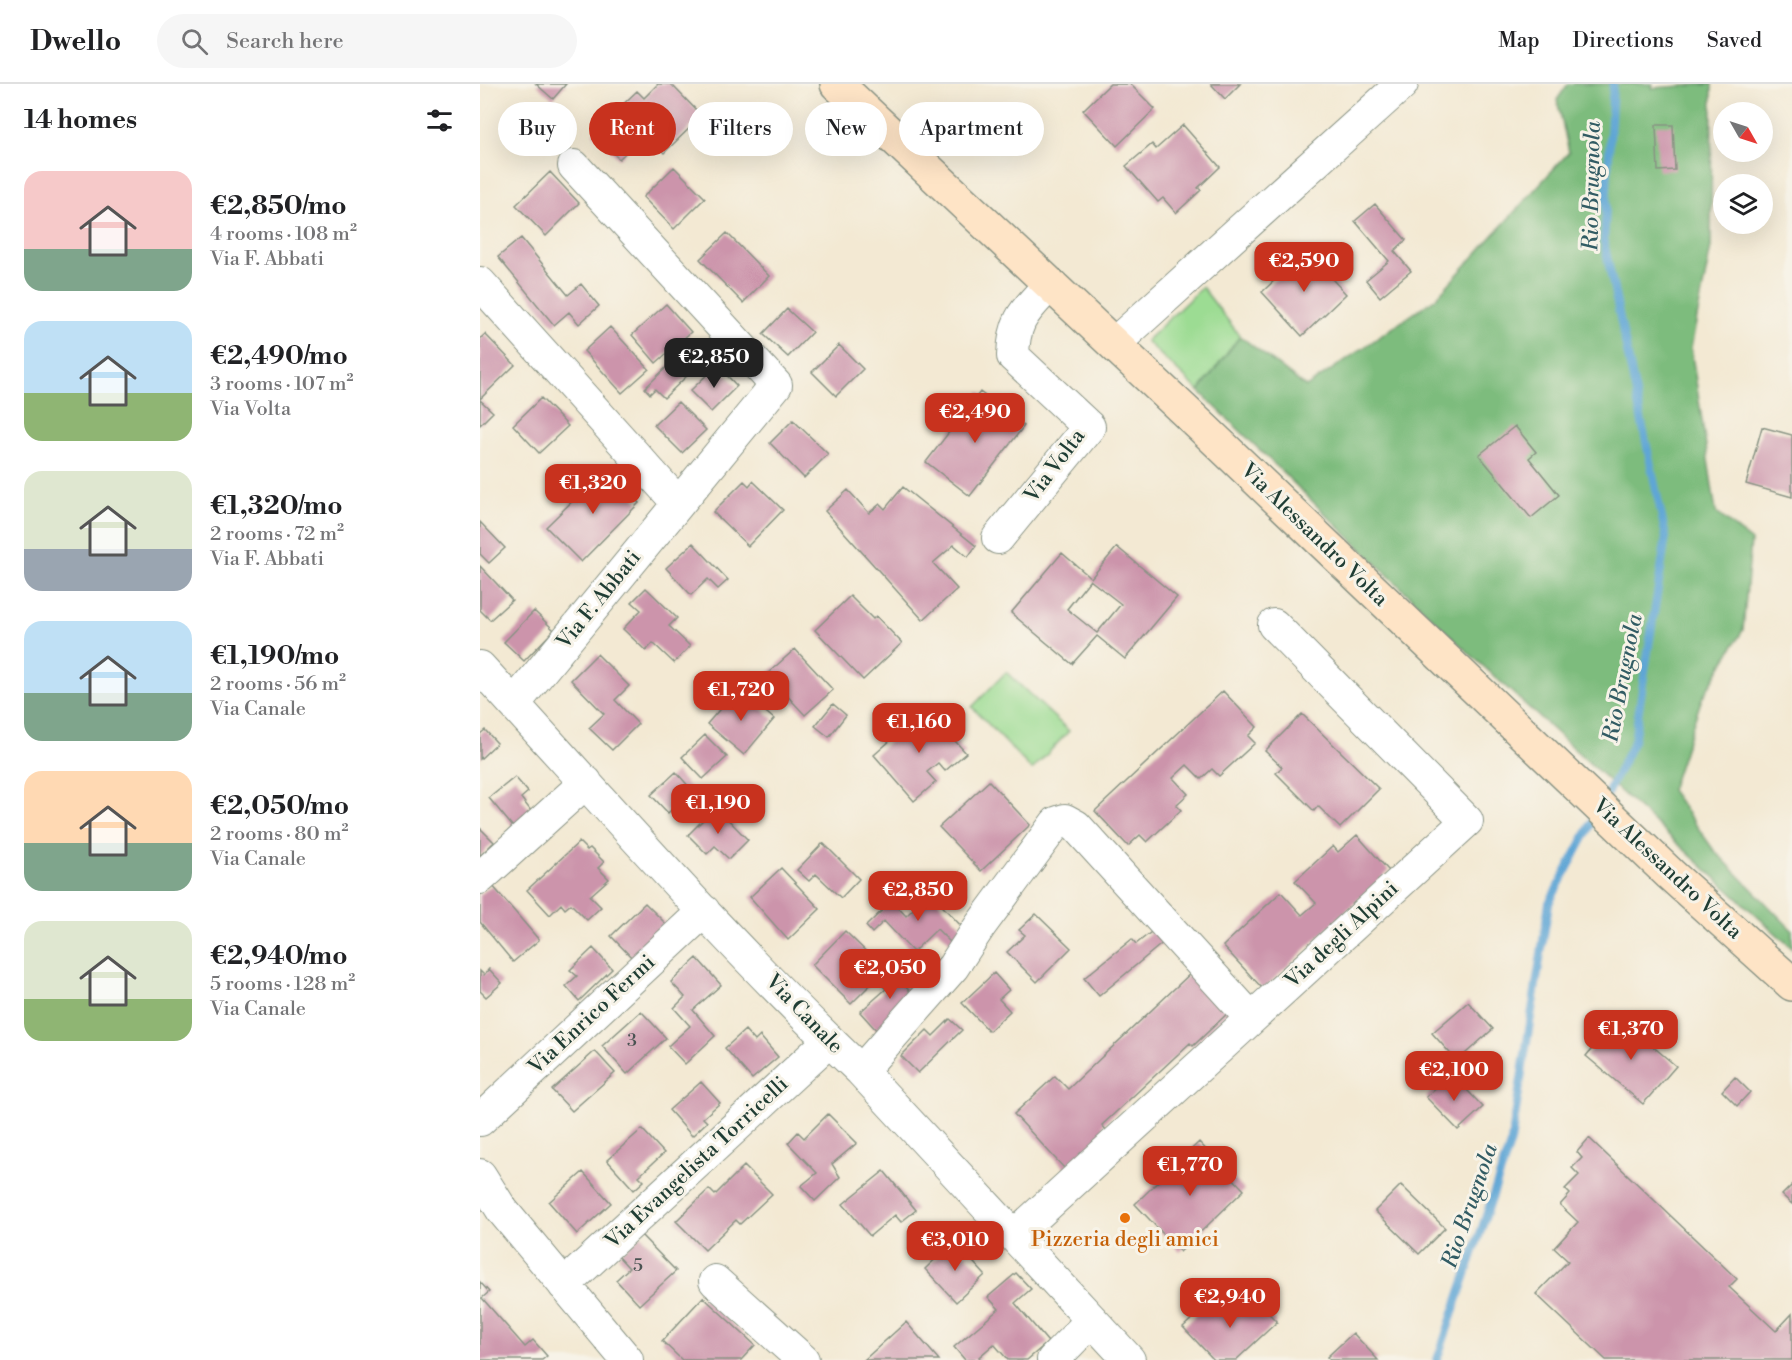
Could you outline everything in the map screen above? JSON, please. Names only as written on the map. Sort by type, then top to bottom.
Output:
[{"type":"main road","name":"Via Alessandro Volta","points":[[837,84],[1114,344],[1647,852],[1792,984]]},
{"type":"street","points":[[1114,344],[1402,84]]},
{"type":"street","name":"Via F. Abbati","points":[[514,704],[776,385],[574,166]]},
{"type":"street","points":[[480,283],[678,503]]},
{"type":"street","name":"Via Volta","points":[[998,538],[1089,427],[1013,356],[1013,338],[1020,318],[1050,284]]},
{"type":"street","name":"Via degli Alpini","points":[[1015,1235],[1467,821],[1274,625]]},
{"type":"street","name":"Via Canale","points":[[480,667],[704,910],[861,1071],[1129,1360]]},
{"type":"street","points":[[480,878],[586,782]]},
{"type":"street","points":[[861,1071],[953,967],[980,926],[1056,823],[1065,820],[1076,826],[1251,1018]]},
{"type":"street","name":"Via Enrico Fermi","points":[[480,1120],[704,910]]},
{"type":"street","name":"Via Evangelista Torricelli","points":[[564,1285],[830,1041]]},
{"type":"street","points":[[480,1175],[502,1210],[627,1360]]},
{"type":"street","points":[[715,1281],[803,1360]]},
{"type":"street","points":[[1053,1360],[1092,1320]]},
{"type":"green space","points":[[1568,84],[1653,84],[1652,88],[1712,84],[1711,247],[1691,348],[1716,512],[1751,541],[1743,630],[1702,698],[1671,790],[1713,849],[1792,930],[1792,948],[1459,644],[1199,391],[1240,336],[1306,387],[1436,298],[1569,152],[1557,100]]},
{"type":"green space","points":[[1202,287],[1240,336],[1199,391],[1146,341]]},
{"type":"green space","points":[[1006,672],[1069,731],[1032,770],[972,707]]},
{"type":"building","points":[[536,84],[566,84],[553,99]]},
{"type":"building","points":[[658,84],[671,84],[688,102],[688,130],[676,141],[676,102],[625,102],[637,91],[644,98]]},
{"type":"building","points":[[1110,84],[1130,84],[1155,109],[1117,146],[1083,110]]},
{"type":"building","points":[[1211,84],[1240,84],[1225,99]]},
{"type":"building","points":[[1183,125],[1220,167],[1198,188],[1201,190],[1176,213],[1163,198],[1158,202],[1126,166],[1152,144],[1156,149]]},
{"type":"building","points":[[1656,125],[1673,125],[1675,170],[1658,171]]},
{"type":"building","points":[[674,167],[705,198],[674,229],[643,197]]},
{"type":"building","points":[[550,172],[579,203],[546,236],[516,205]]},
{"type":"building","points":[[1375,204],[1406,240],[1394,251],[1411,271],[1380,297],[1366,280],[1389,261],[1355,221]]},
{"type":"building","points":[[727,233],[769,276],[743,303],[700,259]]},
{"type":"building","points":[[521,238],[568,295],[581,284],[599,306],[579,324],[569,312],[554,325],[498,257]]},
{"type":"building","points":[[1306,251],[1346,294],[1302,336],[1262,292]]},
{"type":"building","points":[[666,304],[691,332],[656,363],[632,335]]},
{"type":"building","points":[[787,309],[812,332],[788,357],[763,334]]},
{"type":"building","points":[[610,327],[649,369],[622,393],[584,351]]},
{"type":"building","points":[[485,334],[515,365],[480,399],[480,339]]},
{"type":"building","points":[[839,345],[863,369],[836,396],[812,372]]},
{"type":"building","points":[[678,356],[692,371],[664,398],[655,389],[650,394],[645,388]]},
{"type":"building","points":[[717,365],[737,386],[711,412],[690,391]]},
{"type":"building","points":[[980,392],[1024,426],[970,496],[926,462]]},
{"type":"building","points":[[541,398],[568,426],[539,453],[513,425]]},
{"type":"building","points":[[480,400],[493,412],[480,425]]},
{"type":"building","points":[[678,402],[706,430],[682,453],[654,425]]},
{"type":"building","points":[[793,420],[828,454],[804,478],[770,443]]},
{"type":"building","points":[[1515,426],[1536,452],[1529,458],[1559,495],[1531,518],[1479,455]]},
{"type":"building","points":[[1762,427],[1792,435],[1792,497],[1746,484]]},
{"type":"building","points":[[605,469],[639,503],[581,562],[546,527]]},
{"type":"building","points":[[744,481],[749,486],[753,481],[783,510],[748,546],[713,512]]},
{"type":"building","points":[[903,487],[976,546],[968,557],[954,545],[933,563],[957,589],[923,620],[825,511],[848,490],[869,513],[880,504],[885,509]]},
{"type":"building","points":[[480,522],[505,548],[489,563],[480,554]]},
{"type":"building","points":[[693,543],[728,580],[718,589],[708,579],[691,595],[666,568]]},
{"type":"building","points":[[1117,547],[1177,597],[1125,659],[1097,636],[1072,664],[1011,613],[1062,553],[1091,578]],"holes":[[[1090,580],[1121,604],[1097,633],[1067,609]]]},
{"type":"building","points":[[480,566],[512,600],[490,620],[480,610]]},
{"type":"building","points":[[646,588],[677,618],[669,626],[690,646],[674,663],[653,643],[646,651],[623,629],[641,610],[632,602]]},
{"type":"building","points":[[850,596],[873,619],[876,616],[902,643],[863,680],[815,630]]},
{"type":"building","points":[[534,611],[554,630],[524,661],[504,642]]},
{"type":"building","points":[[795,649],[833,690],[805,715],[767,674]]},
{"type":"building","points":[[597,654],[629,686],[615,700],[638,724],[612,750],[589,728],[604,714],[571,680]]},
{"type":"building","points":[[738,688],[774,719],[744,755],[707,724]]},
{"type":"building","points":[[1223,691],[1257,727],[1248,736],[1255,743],[1219,776],[1212,769],[1201,779],[1187,765],[1173,778],[1188,794],[1176,805],[1181,810],[1147,842],[1140,835],[1128,846],[1095,811]]},
{"type":"building","points":[[833,704],[846,715],[829,737],[815,726]]},
{"type":"building","points":[[926,709],[966,753],[945,771],[938,763],[927,772],[936,782],[914,801],[874,755]]},
{"type":"building","points":[[1302,714],[1379,789],[1340,828],[1318,806],[1314,811],[1276,773],[1282,767],[1265,751]]},
{"type":"building","points":[[485,730],[497,743],[480,759],[480,734]]},
{"type":"building","points":[[705,735],[727,757],[703,779],[682,757]]},
{"type":"building","points":[[676,772],[692,790],[668,813],[651,795]]},
{"type":"building","points":[[515,777],[528,792],[521,798],[532,812],[513,827],[489,798]]},
{"type":"building","points":[[989,781],[1030,825],[981,871],[939,827]]},
{"type":"building","points":[[716,807],[748,840],[729,859],[715,846],[707,854],[688,835]]},
{"type":"building","points":[[480,828],[494,842],[480,856]]},
{"type":"building","points":[[1357,835],[1389,871],[1263,989],[1223,946],[1281,892],[1302,915],[1316,903],[1295,881],[1333,846],[1338,852]]},
{"type":"building","points":[[579,842],[587,850],[590,848],[604,862],[598,868],[609,879],[590,896],[601,907],[587,920],[571,904],[565,909],[561,904],[550,915],[527,890]]},
{"type":"building","points":[[823,843],[859,879],[841,898],[816,874],[809,881],[797,870]]},
{"type":"building","points":[[781,868],[820,909],[788,940],[750,897]]},
{"type":"building","points":[[492,885],[539,940],[513,962],[480,922],[480,895]]},
{"type":"building","points":[[930,893],[964,929],[950,942],[937,929],[913,952],[884,921],[872,933],[866,926],[892,901],[906,916]]},
{"type":"building","points":[[645,903],[669,927],[635,961],[611,936]]},
{"type":"building","points":[[1036,914],[1071,948],[1037,982],[1007,952],[1025,935],[1019,930]]},
{"type":"building","points":[[1155,929],[1165,941],[1099,996],[1084,978],[1132,939],[1136,944]]},
{"type":"building","points":[[845,931],[885,970],[851,1004],[812,965]]},
{"type":"building","points":[[593,948],[612,969],[579,1001],[566,986],[577,976],[570,970]]},
{"type":"building","points":[[697,958],[721,985],[693,1010],[715,1036],[685,1064],[668,1046],[690,1026],[674,1008],[685,997],[671,982]]},
{"type":"building","points":[[906,964],[915,973],[903,984],[916,998],[878,1032],[860,1012],[886,989],[882,985]]},
{"type":"building","points":[[489,969],[502,983],[486,997],[480,991],[480,971],[484,975]]},
{"type":"building","points":[[1193,971],[1230,1011],[1193,1046],[1190,1043],[1102,1125],[1106,1130],[1065,1169],[1014,1114],[1055,1076],[1068,1089]]},
{"type":"building","points":[[994,973],[1009,990],[999,999],[1010,1011],[989,1031],[962,1003]]},
{"type":"building","points":[[1468,1002],[1493,1029],[1457,1061],[1432,1033]]},
{"type":"building","points":[[641,1011],[666,1038],[627,1074],[602,1046]]},
{"type":"building","points":[[1618,1017],[1676,1066],[1643,1104],[1586,1056]]},
{"type":"building","points":[[950,1019],[962,1030],[918,1073],[901,1056],[927,1030],[933,1036]]},
{"type":"building","points":[[745,1030],[755,1041],[760,1036],[778,1057],[752,1079],[725,1048]]},
{"type":"building","points":[[595,1051],[615,1073],[572,1111],[552,1090]]},
{"type":"building","points":[[1451,1073],[1483,1107],[1458,1130],[1426,1097]]},
{"type":"building","points":[[1735,1077],[1750,1092],[1737,1106],[1722,1091]]},
{"type":"building","points":[[701,1082],[720,1103],[703,1118],[707,1122],[692,1136],[669,1110]]},
{"type":"building","points":[[828,1114],[857,1143],[832,1164],[840,1177],[815,1201],[801,1186],[817,1173],[788,1143],[798,1132],[804,1138]]},
{"type":"building","points":[[642,1129],[664,1153],[639,1176],[644,1181],[634,1190],[607,1160]]},
{"type":"building","points":[[1589,1138],[1737,1279],[1729,1287],[1776,1331],[1792,1314],[1792,1360],[1606,1360],[1536,1294],[1568,1261],[1554,1248],[1578,1222],[1560,1205],[1570,1194],[1565,1189],[1579,1175],[1572,1168],[1582,1158],[1577,1152]]},
{"type":"building","points":[[1199,1142],[1244,1190],[1180,1252],[1135,1204]]},
{"type":"building","points":[[744,1166],[772,1194],[740,1224],[736,1220],[705,1250],[676,1221],[709,1189],[715,1195]]},
{"type":"building","points":[[884,1171],[916,1210],[901,1222],[895,1215],[870,1236],[843,1204]]},
{"type":"building","points":[[583,1172],[611,1203],[577,1234],[549,1202]]},
{"type":"building","points":[[1401,1185],[1445,1228],[1419,1254],[1375,1211]]},
{"type":"building","points":[[1792,1185],[1792,1204],[1782,1195]]},
{"type":"building","points":[[641,1235],[676,1271],[639,1305],[616,1280],[629,1268],[618,1256]]},
{"type":"building","points":[[954,1241],[985,1275],[956,1302],[925,1269]]},
{"type":"building","points":[[1016,1273],[1031,1289],[1015,1303],[1048,1342],[1027,1360],[1008,1360],[994,1344],[979,1357],[981,1360],[965,1360],[954,1347],[999,1309],[988,1297]]},
{"type":"building","points":[[480,1282],[489,1292],[482,1298],[525,1347],[533,1340],[547,1356],[542,1360],[480,1360]]},
{"type":"building","points":[[1252,1296],[1277,1322],[1236,1360],[1214,1360],[1183,1327],[1212,1300],[1229,1318]]},
{"type":"building","points":[[703,1297],[755,1345],[741,1360],[682,1360],[662,1341]]},
{"type":"building","points":[[906,1322],[939,1360],[864,1360]]},
{"type":"building","points":[[1353,1333],[1378,1360],[1330,1360],[1327,1357]]},
{"type":"waterway","name":"Rio Brugnola","points":[[1603,802],[1634,741],[1666,537],[1604,242],[1613,84]]},
{"type":"waterway","name":"Rio Brugnola","points":[[1437,1360],[1511,1142],[1549,903],[1597,813]]},
{"type":"place","name":"Pizzeria degli amici","points":[[1125,1218]]}]
